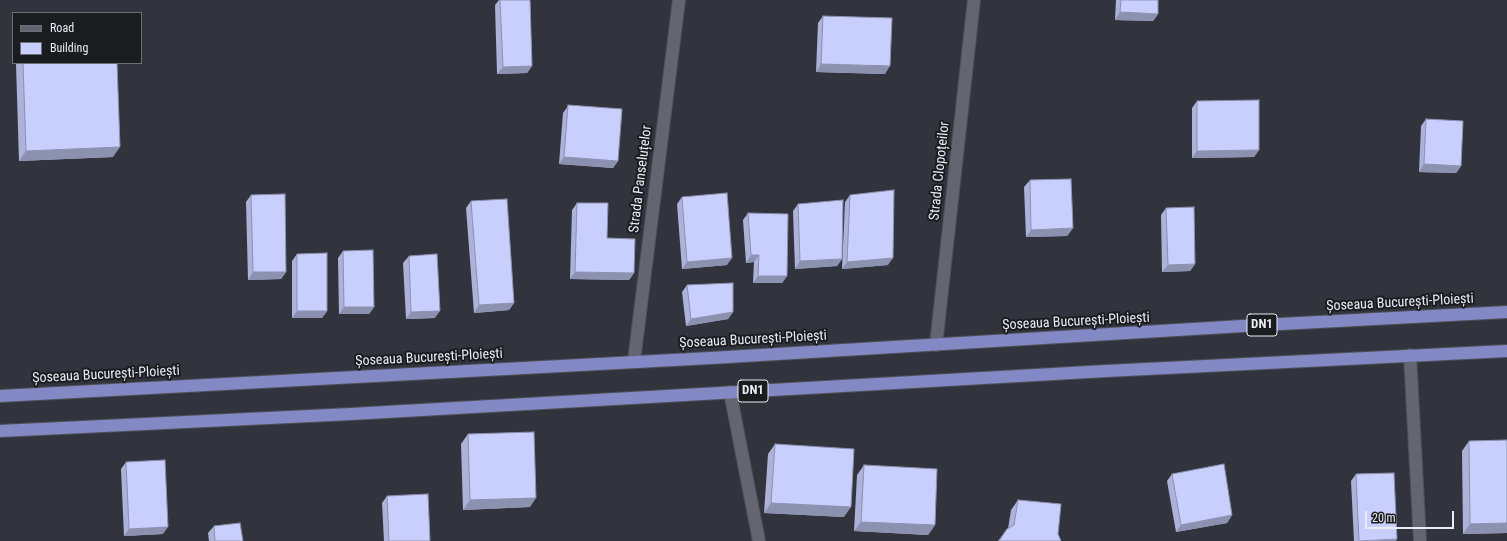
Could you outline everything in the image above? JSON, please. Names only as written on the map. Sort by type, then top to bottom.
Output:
[{"type":"highway","name":"Șoseaua București-Ploiești","points":[[0,396],[1507,312]]},
{"type":"highway","name":"DN1","points":[[0,431],[350,414],[1106,370],[1507,351]]},
{"type":"street","name":"Strada Panseluțelor","points":[[634,361],[679,0]]},
{"type":"street","name":"Strada Clopoțeilor","points":[[936,345],[974,0]]},
{"type":"street","points":[[1410,355],[1420,541]]},
{"type":"street","points":[[730,392],[759,541]]},
{"type":"building","points":[[500,0],[530,0],[532,66],[503,67]]},
{"type":"building","points":[[1121,0],[1158,0],[1158,14],[1120,12]]},
{"type":"building","points":[[823,16],[892,18],[890,66],[821,64]]},
{"type":"building","points":[[23,64],[117,64],[120,147],[26,151]]},
{"type":"building","points":[[1259,100],[1259,150],[1197,151],[1197,101]]},
{"type":"building","points":[[568,105],[622,109],[618,161],[564,157]]},
{"type":"building","points":[[1426,119],[1463,121],[1461,166],[1424,164]]},
{"type":"building","points":[[1071,179],[1073,228],[1031,230],[1030,180]]},
{"type":"building","points":[[894,190],[893,258],[847,262],[850,195]]},
{"type":"building","points":[[727,193],[732,258],[687,262],[682,197]]},
{"type":"building","points":[[285,194],[286,272],[253,272],[251,195]]},
{"type":"building","points":[[507,199],[514,303],[479,305],[471,201]]},
{"type":"building","points":[[843,200],[842,259],[800,261],[798,204]]},
{"type":"building","points":[[577,203],[608,203],[607,238],[635,239],[634,273],[575,272]]},
{"type":"building","points":[[1194,207],[1195,264],[1168,265],[1166,208]]},
{"type":"building","points":[[748,213],[788,214],[787,276],[758,276],[759,255],[751,255]]},
{"type":"building","points":[[373,250],[374,307],[344,307],[343,251]]},
{"type":"building","points":[[327,253],[327,311],[297,311],[297,254]]},
{"type":"building","points":[[437,254],[440,311],[411,312],[409,256]]},
{"type":"building","points":[[733,283],[733,312],[691,319],[687,285]]},
{"type":"building","points":[[534,432],[536,498],[470,500],[468,434]]},
{"type":"building","points":[[1507,440],[1507,523],[1470,524],[1469,441]]},
{"type":"building","points":[[775,444],[854,449],[851,507],[771,503]]},
{"type":"building","points":[[165,460],[168,527],[129,529],[126,462]]},
{"type":"building","points":[[1224,464],[1232,515],[1181,525],[1172,474]]},
{"type":"building","points":[[864,465],[937,469],[935,525],[861,522]]},
{"type":"building","points":[[1394,473],[1397,539],[1359,541],[1356,474]]},
{"type":"building","points":[[428,494],[430,541],[389,541],[387,496]]},
{"type":"building","points":[[1018,500],[1061,504],[1058,534],[1061,541],[999,541],[1007,529],[1014,525]]},
{"type":"building","points":[[240,523],[243,541],[215,541],[214,526]]}]
